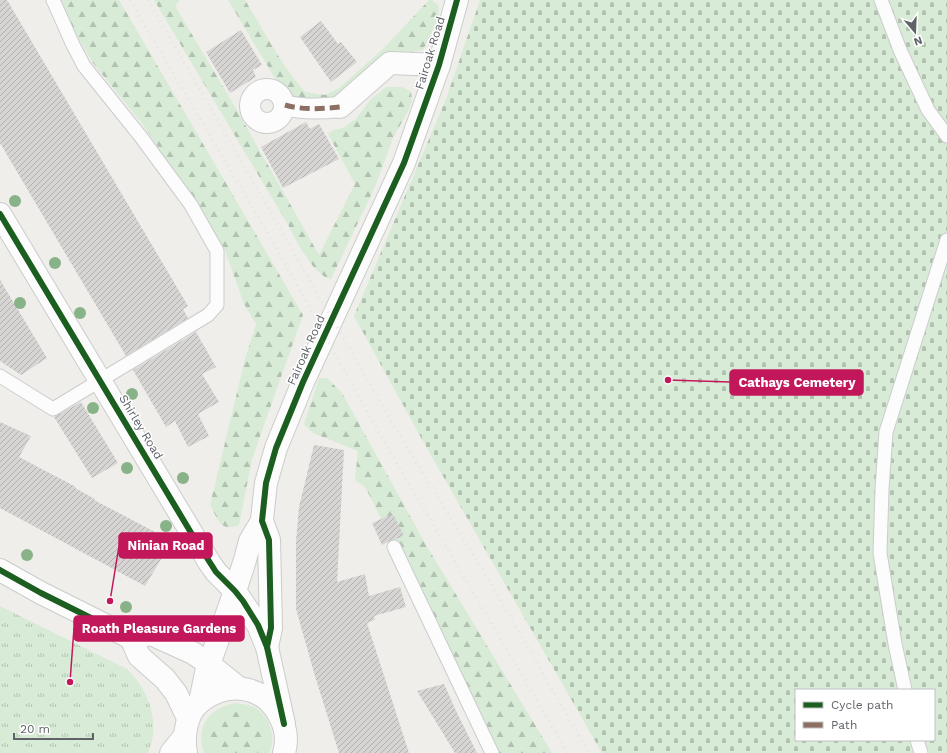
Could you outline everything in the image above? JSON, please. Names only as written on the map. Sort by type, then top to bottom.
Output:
[{"type":"street","name":"Fairoak Road","points":[[186,733],[246,560],[250,541],[262,521],[266,483],[276,448],[303,382],[404,163],[439,65],[457,0]]},
{"type":"street","points":[[285,105],[295,108],[327,109],[340,107],[390,63],[439,65]]},
{"type":"street","name":"Shirley Road","points":[[0,214],[209,562],[216,572],[235,591],[258,625],[266,647]]},
{"type":"street","name":"Fairoak Road","points":[[262,521],[269,540],[272,628],[266,647]]},
{"type":"street","points":[[0,570],[41,594],[131,638],[151,634],[193,653],[239,688]]},
{"type":"street","points":[[131,638],[139,656],[165,679],[176,693],[186,733]]},
{"type":"street","points":[[266,647],[290,753]]},
{"type":"street","points":[[186,733],[222,690],[239,688],[253,691],[264,696],[274,706],[285,726],[286,746],[284,753]]},
{"type":"lane","points":[[0,376],[53,409],[208,315],[217,305],[217,251],[192,205],[141,137],[84,66],[53,0]]},
{"type":"lane","points":[[881,0],[900,50],[925,103],[947,136]]},
{"type":"lane","points":[[905,689],[895,644],[880,553],[886,432],[947,240]]},
{"type":"lane","points":[[394,547],[492,753]]},
{"type":"lane","points":[[917,741],[921,753]]},
{"type":"green space","points":[[59,0],[119,0],[303,315],[252,459],[239,525],[232,527],[223,526],[210,505],[245,359],[256,324],[244,304],[224,248],[198,206],[144,126],[93,63],[79,40]]},
{"type":"green space","points":[[154,0],[180,0],[175,6],[231,100],[319,255],[355,184],[328,134],[333,130],[343,128],[356,119],[370,100],[386,87],[402,87],[411,91],[412,101],[408,111],[393,138],[375,187],[331,279],[318,271],[305,256],[287,223]]},
{"type":"green space","points":[[228,0],[245,0],[280,59],[296,82],[305,92],[325,95],[339,88],[382,50],[429,0],[432,0],[439,6],[438,20],[423,50],[405,53],[396,52],[334,101],[293,100],[282,89]]},
{"type":"green space","points":[[480,0],[947,0],[947,753],[602,753],[424,443],[354,316],[446,99]]},
{"type":"green space","points":[[319,378],[327,378],[342,393],[426,545],[552,753],[494,753],[370,496],[364,486],[355,480],[358,451],[313,433],[304,424]]},
{"type":"green space","points":[[0,606],[127,669],[135,677],[147,697],[151,708],[153,731],[152,742],[148,753],[0,753]]},
{"type":"green space","points":[[235,703],[246,704],[256,708],[265,717],[271,728],[272,735],[269,753],[204,753],[201,735],[206,720],[218,709]]},
{"type":"green space","points":[[237,712],[251,717],[260,726],[263,739],[258,753],[216,753],[212,746],[211,739],[211,732],[214,726],[223,717]]},
{"type":"building","points":[[0,0],[7,0],[188,306],[183,309],[188,318],[126,356],[0,143]]},
{"type":"building","points":[[321,21],[338,44],[341,42],[357,62],[331,82],[300,37]]},
{"type":"building","points":[[241,30],[262,65],[253,70],[256,77],[230,93],[206,52]]},
{"type":"building","points":[[306,122],[310,129],[319,124],[339,159],[283,188],[261,147]]},
{"type":"building","points":[[0,280],[47,358],[21,375],[0,361]]},
{"type":"building","points":[[196,332],[216,367],[202,374],[219,402],[198,414],[209,436],[188,447],[175,421],[166,427],[133,370]]},
{"type":"building","points":[[81,402],[118,463],[92,478],[54,417]]},
{"type":"building","points":[[0,422],[31,436],[19,457],[76,487],[75,488],[95,499],[94,500],[159,534],[152,547],[164,554],[145,586],[0,508]]},
{"type":"building","points":[[314,445],[344,450],[337,582],[365,574],[369,596],[400,587],[406,607],[374,616],[375,620],[367,623],[409,753],[339,753],[315,676],[296,609],[296,541],[299,507]]},
{"type":"building","points":[[393,514],[404,536],[391,540],[382,545],[372,523]]},
{"type":"building","points":[[444,684],[477,753],[455,753],[417,691]]},
{"type":"railway","points":[[130,0],[274,244],[382,438],[568,753]]},
{"type":"railway","points":[[148,0],[397,431],[490,582],[589,753]]},
{"type":"marked path","points":[[285,105],[312,109],[340,107]]},
{"type":"cycle path","points":[[284,724],[267,647],[271,628],[269,540],[262,521],[266,483],[276,448],[303,382],[404,163],[439,65],[457,0]]},
{"type":"cycle path","points":[[0,214],[193,536],[216,572],[243,601],[258,625],[267,647]]},
{"type":"cycle path","points":[[0,570],[41,593],[131,638]]},
{"type":"place","name":"Cathays Cemetery","points":[[668,380]]},
{"type":"place","name":"Ninian Road","points":[[110,601]]},
{"type":"place","name":"Roath Pleasure Gardens","points":[[70,682]]}]
